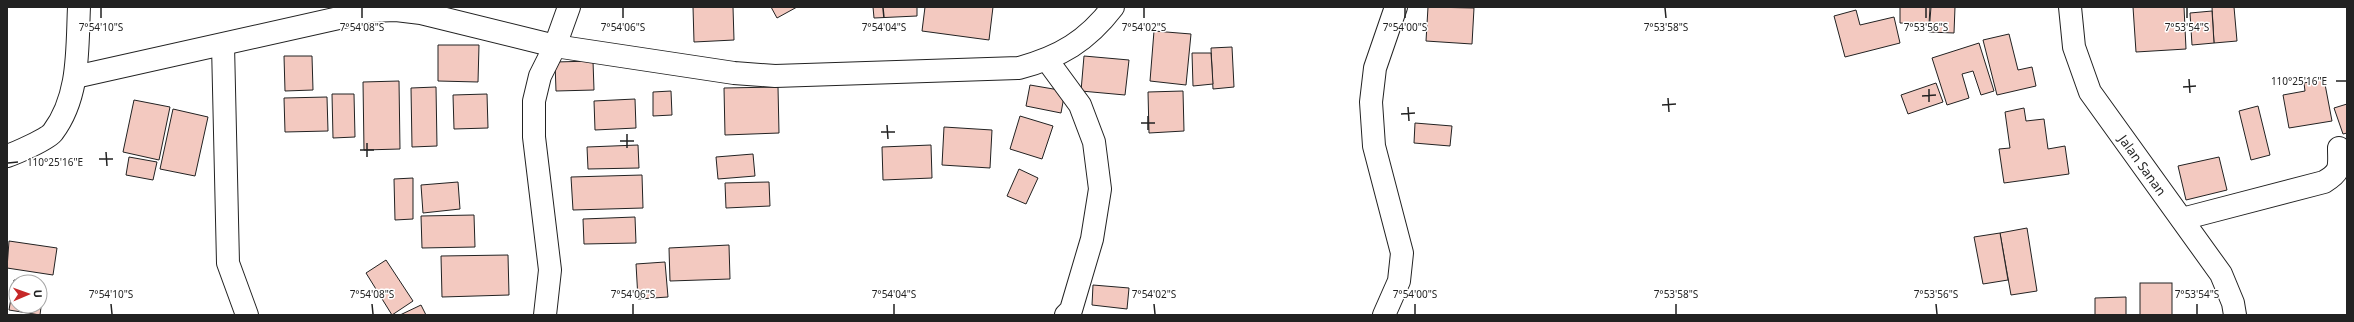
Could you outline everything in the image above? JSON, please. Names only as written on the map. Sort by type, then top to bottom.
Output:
[{"type":"street","points":[[7,156],[52,133],[70,100],[75,77],[79,7]]},
{"type":"street","points":[[545,315],[550,270],[534,137],[534,101],[540,76],[555,46],[569,7]]},
{"type":"street","points":[[75,77],[223,45],[328,14],[396,10],[421,13],[555,46],[734,73],[775,76],[1019,68],[1046,60],[1070,48],[1093,31],[1113,7]]},
{"type":"street","points":[[1384,315],[1399,281],[1402,253],[1374,146],[1371,102],[1375,68],[1396,7]]},
{"type":"street","name":"Jalan Sanan","points":[[2070,7],[2074,47],[2090,92],[2221,274],[2233,303],[2235,315]]},
{"type":"street","points":[[223,45],[228,263],[247,315]]},
{"type":"street","points":[[1046,60],[1080,105],[1094,142],[1100,189],[1092,239],[1071,310],[1066,315]]},
{"type":"street","points":[[2182,219],[2324,182],[2335,175],[2339,168],[2339,148]]},
{"type":"building","points":[[693,7],[733,7],[734,40],[694,42]]},
{"type":"building","points":[[771,7],[797,7],[777,18]]},
{"type":"building","points":[[873,7],[917,7],[917,16],[874,18]]},
{"type":"building","points":[[925,7],[993,7],[989,40],[922,31]]},
{"type":"building","points":[[1428,7],[1474,8],[1472,44],[1426,41]]},
{"type":"building","points":[[1900,7],[1930,7],[1929,24],[1900,23]]},
{"type":"building","points":[[1931,7],[1955,7],[1954,33],[1929,32]]},
{"type":"building","points":[[2133,7],[2184,7],[2186,49],[2136,52]]},
{"type":"building","points":[[2212,7],[2234,7],[2237,41],[2214,43]]},
{"type":"building","points":[[1856,10],[1860,25],[1894,17],[1900,43],[1845,57],[1834,16]]},
{"type":"building","points":[[2212,11],[2214,43],[2192,45],[2190,13]]},
{"type":"building","points":[[1154,31],[1191,34],[1186,85],[1150,81]]},
{"type":"building","points":[[2009,34],[2018,70],[2032,67],[2036,86],[1997,95],[1983,40]]},
{"type":"building","points":[[1979,43],[1994,91],[1981,95],[1973,71],[1962,74],[1969,98],[1947,105],[1932,58]]},
{"type":"building","points":[[438,45],[479,45],[478,82],[438,81]]},
{"type":"building","points":[[1232,47],[1234,87],[1213,89],[1211,48]]},
{"type":"building","points":[[1192,53],[1211,53],[1213,84],[1193,86]]},
{"type":"building","points":[[284,56],[312,56],[313,90],[285,91]]},
{"type":"building","points":[[1084,56],[1129,60],[1125,95],[1081,91]]},
{"type":"building","points":[[593,61],[594,90],[556,91],[555,62]]},
{"type":"building","points":[[2324,79],[2332,121],[2289,128],[2283,95],[2305,91],[2304,83]]},
{"type":"building","points":[[399,81],[400,149],[364,150],[363,82]]},
{"type":"building","points":[[1936,83],[1943,102],[1908,114],[1901,95]]},
{"type":"building","points":[[1030,85],[1065,91],[1061,113],[1026,106]]},
{"type":"building","points":[[436,87],[437,146],[412,147],[411,88]]},
{"type":"building","points":[[778,87],[779,133],[725,135],[724,88]]},
{"type":"building","points":[[671,91],[672,115],[653,116],[653,92]]},
{"type":"building","points":[[1183,91],[1184,131],[1149,133],[1148,92]]},
{"type":"building","points":[[332,94],[354,94],[355,137],[333,138]]},
{"type":"building","points":[[487,94],[488,128],[454,129],[453,95]]},
{"type":"building","points":[[327,97],[328,131],[285,132],[284,98]]},
{"type":"building","points":[[635,99],[636,128],[595,130],[594,101]]},
{"type":"building","points":[[134,100],[170,107],[159,160],[123,152]]},
{"type":"building","points":[[2347,104],[2347,133],[2343,134],[2334,108]]},
{"type":"building","points":[[2258,106],[2270,155],[2251,160],[2239,111]]},
{"type":"building","points":[[2024,108],[2026,121],[2044,119],[2048,149],[2065,146],[2069,174],[2004,183],[1999,149],[2010,148],[2005,112]]},
{"type":"building","points":[[173,109],[208,117],[195,176],[160,169]]},
{"type":"building","points":[[1020,116],[1053,126],[1042,159],[1010,149]]},
{"type":"building","points":[[1415,123],[1452,126],[1450,146],[1414,143]]},
{"type":"building","points":[[944,127],[992,130],[990,168],[942,165]]},
{"type":"building","points":[[638,145],[639,168],[588,169],[587,147]]},
{"type":"building","points":[[931,145],[932,178],[883,180],[882,147]]},
{"type":"building","points":[[753,154],[755,176],[718,179],[716,157]]},
{"type":"building","points":[[129,157],[157,162],[153,180],[126,175]]},
{"type":"building","points":[[2219,157],[2227,190],[2186,200],[2178,166]]},
{"type":"building","points":[[1019,169],[1038,178],[1026,204],[1007,196]]},
{"type":"building","points":[[642,175],[643,208],[573,210],[571,177]]},
{"type":"building","points":[[413,178],[413,219],[395,220],[394,179]]},
{"type":"building","points":[[458,182],[460,209],[423,213],[421,185]]},
{"type":"building","points":[[769,182],[770,206],[726,208],[725,183]]},
{"type":"building","points":[[474,215],[475,247],[422,248],[421,216]]},
{"type":"building","points":[[635,217],[636,243],[584,244],[583,219]]},
{"type":"building","points":[[2027,228],[2037,291],[2011,295],[2000,233]]},
{"type":"building","points":[[2000,233],[2008,280],[1983,284],[1974,237]]},
{"type":"building","points":[[9,241],[57,248],[53,275],[7,268]]},
{"type":"building","points":[[729,245],[730,279],[670,281],[669,248]]},
{"type":"building","points":[[508,255],[509,295],[442,297],[441,256]]},
{"type":"building","points":[[386,260],[413,301],[392,315],[366,273]]},
{"type":"building","points":[[665,262],[668,297],[638,299],[636,264]]},
{"type":"building","points":[[2140,283],[2172,283],[2172,315],[2140,315]]},
{"type":"building","points":[[1093,285],[1129,288],[1127,309],[1092,305]]},
{"type":"building","points":[[2126,297],[2126,315],[2095,315],[2095,298]]},
{"type":"building","points":[[421,305],[426,315],[400,315]]}]
